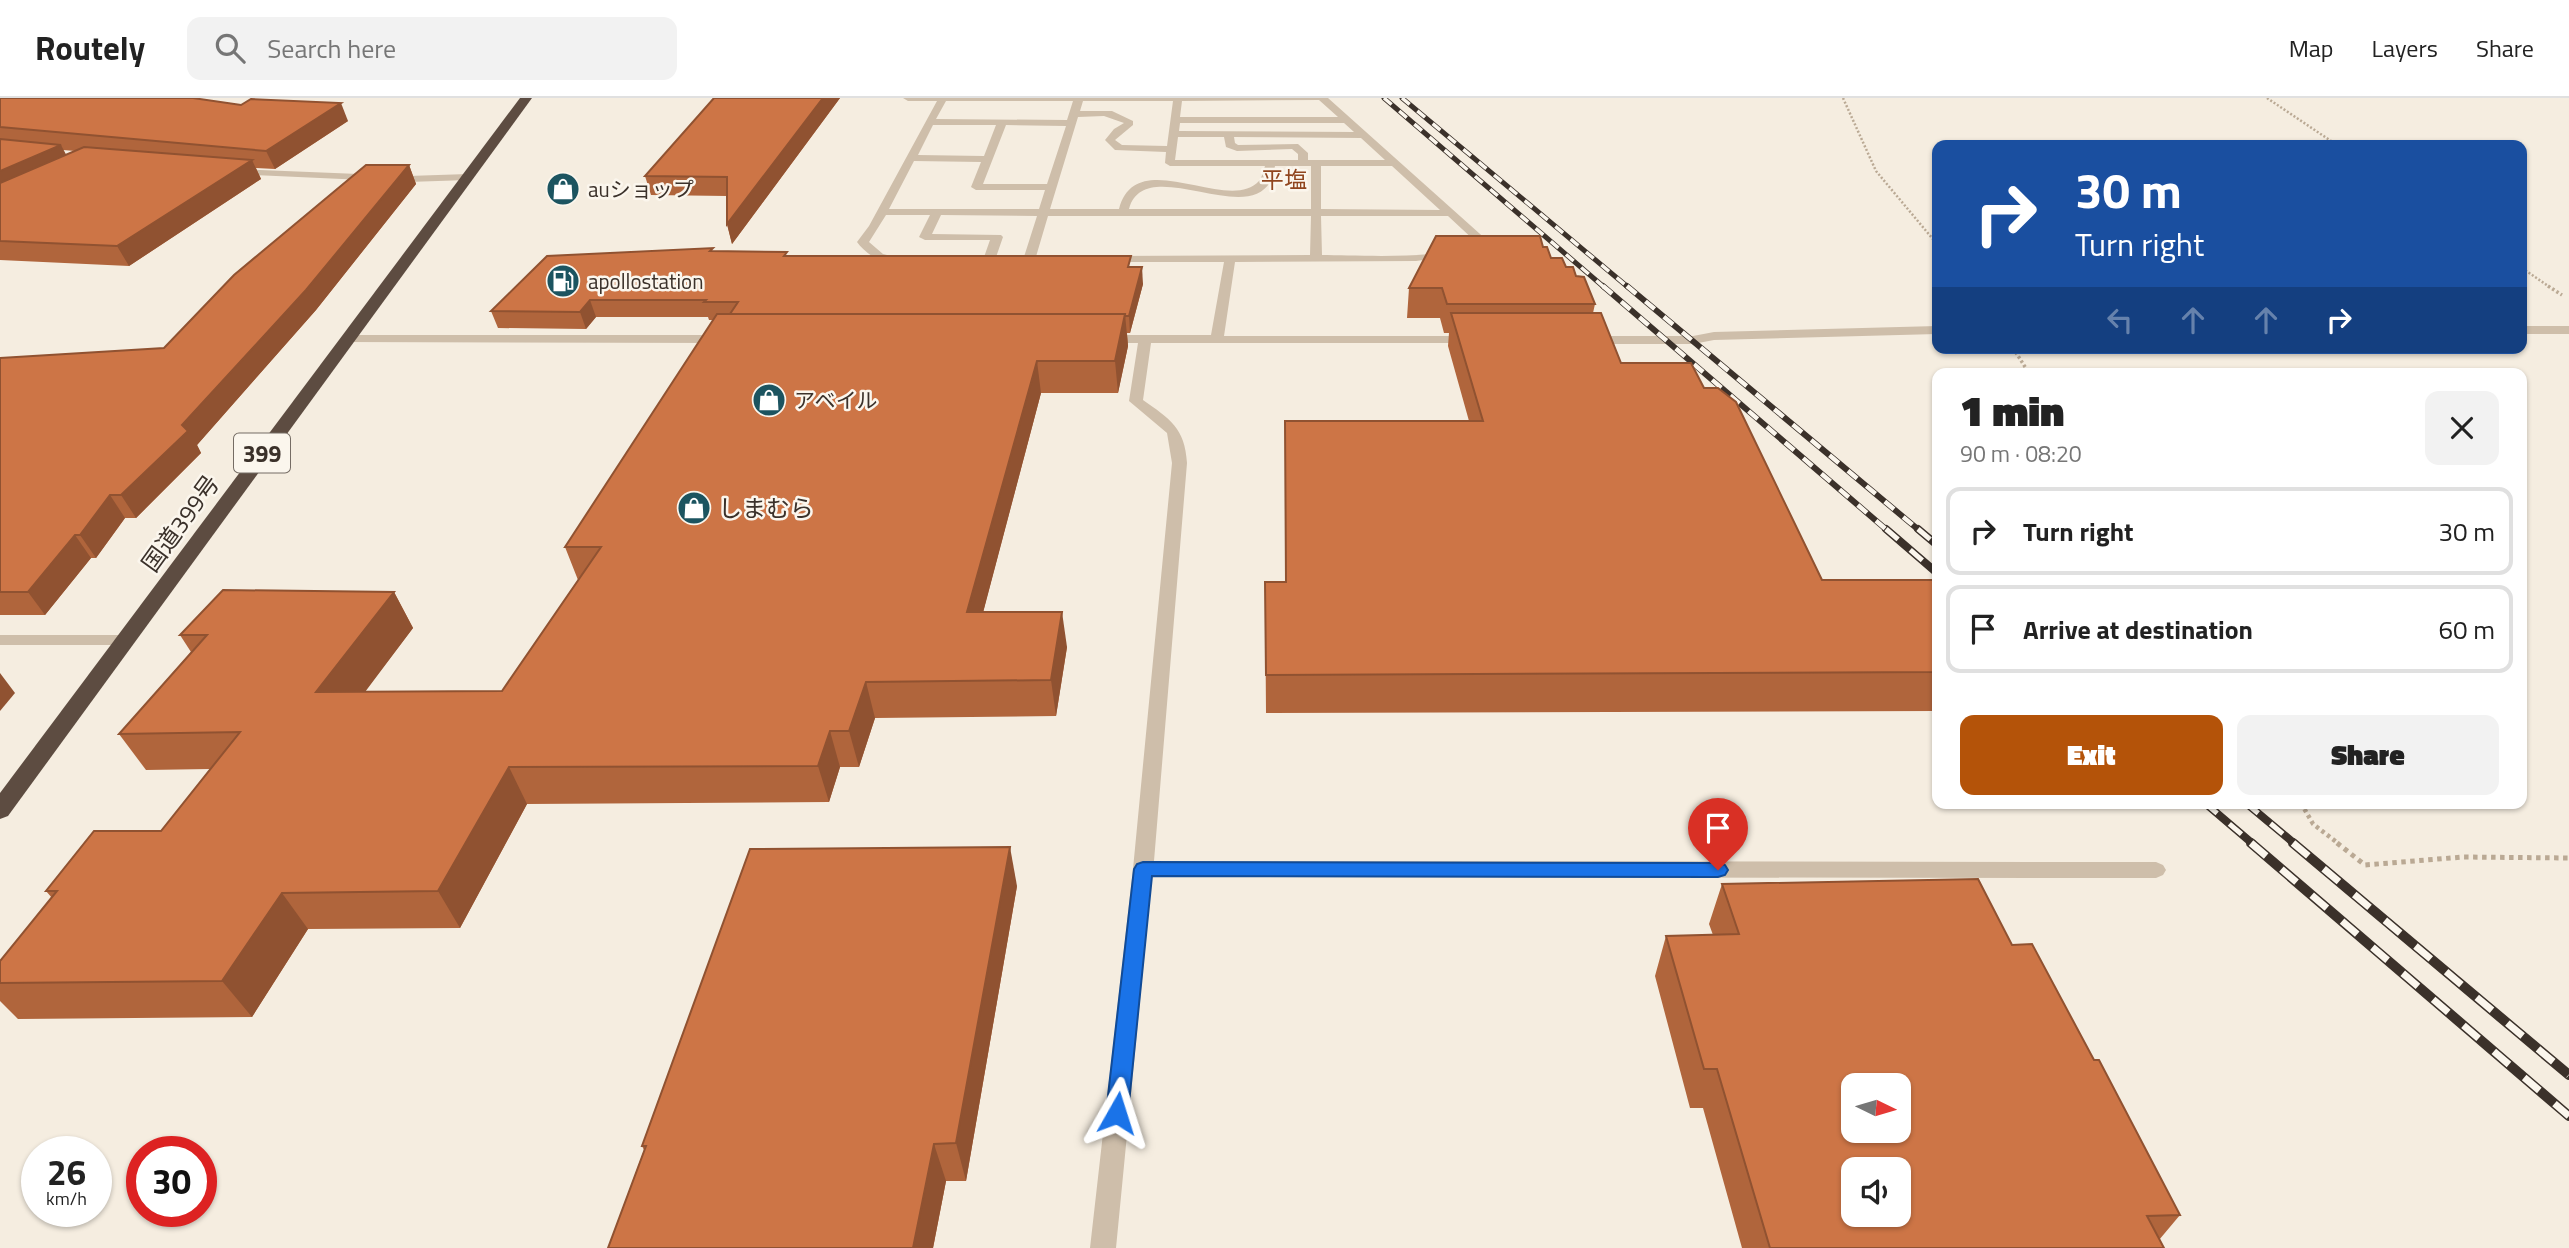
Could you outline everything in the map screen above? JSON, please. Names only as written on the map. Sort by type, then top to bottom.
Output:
[{"type":"highway","name":"国道399号","points":[[0,810],[526,98]]},
{"type":"street","points":[[908,98],[1316,98]]},
{"type":"street","points":[[913,260],[884,258],[871,253],[863,242],[943,98]]},
{"type":"street","points":[[1029,260],[1079,98]]},
{"type":"street","points":[[1178,98],[1170,163],[1394,163]]},
{"type":"street","points":[[1096,260],[1448,256],[1471,251],[1483,242],[1322,98]]},
{"type":"street","points":[[930,122],[1002,122],[1116,115],[1126,118],[1130,123],[1117,131],[1111,140],[1119,148],[1172,149]]},
{"type":"street","points":[[1175,120],[1252,116],[1347,120]]},
{"type":"street","points":[[1002,122],[976,187],[1052,187]]},
{"type":"street","points":[[1174,134],[1363,135]]},
{"type":"street","points":[[1228,134],[1230,145],[1237,148],[1294,146],[1303,153],[1303,163]]},
{"type":"street","points":[[911,158],[987,159]]},
{"type":"street","points":[[1123,213],[1130,194],[1140,187],[1179,184],[1217,192],[1243,192],[1265,183],[1270,175],[1271,163]]},
{"type":"street","points":[[1316,163],[1316,258]]},
{"type":"street","points":[[225,172],[408,179],[468,177]]},
{"type":"street","points":[[882,212],[1451,213]]},
{"type":"street","points":[[937,213],[925,237],[997,237],[983,260],[1002,260]]},
{"type":"street","points":[[1217,338],[1230,259]]},
{"type":"street","points":[[1016,260],[1042,260]]},
{"type":"street","points":[[1576,340],[1693,340],[1714,336],[1932,330]]},
{"type":"street","points":[[2527,330],[2569,330]]},
{"type":"street","points":[[348,339],[741,339]]},
{"type":"street","points":[[1089,339],[1482,340]]},
{"type":"street","points":[[1103,1248],[1143,869],[1180,450],[1174,429],[1136,401],[1145,339]]},
{"type":"street","points":[[0,640],[125,640]]},
{"type":"street","points":[[1143,869],[2156,870]]},
{"type":"path","points":[[1843,98],[1876,171],[1932,238]]},
{"type":"path","points":[[2267,98],[2330,140]]},
{"type":"path","points":[[2527,271],[2569,300]]},
{"type":"path","points":[[2304,809],[2313,824],[2365,865],[2463,857],[2569,858]]},
{"type":"building","points":[[0,98],[193,98],[241,105],[251,99],[341,103],[266,151],[0,127]]},
{"type":"building","points":[[714,98],[823,98],[727,224],[727,177],[645,176]]},
{"type":"building","points":[[0,139],[61,145],[0,171]]},
{"type":"building","points":[[84,147],[252,160],[117,246],[0,241],[0,183]]},
{"type":"building","points":[[366,165],[409,165],[306,290],[182,425],[188,431],[121,495],[110,495],[80,535],[75,535],[28,592],[0,592],[0,358],[164,348],[234,275]]},
{"type":"building","points":[[1436,236],[1540,236],[1543,247],[1547,247],[1551,258],[1562,258],[1566,267],[1573,267],[1576,276],[1584,277],[1595,304],[1447,304],[1442,288],[1409,288]]},
{"type":"building","points":[[713,248],[710,251],[787,252],[784,256],[1131,256],[1128,267],[1142,267],[1129,316],[730,314],[738,302],[704,302],[706,300],[590,300],[580,312],[491,311],[547,256]]},
{"type":"building","points":[[1451,313],[1601,313],[1621,363],[1691,363],[1704,388],[1718,388],[1736,402],[1822,580],[1932,580],[1932,672],[1266,675],[1265,582],[1286,582],[1285,421],[1483,421]]},
{"type":"building","points":[[717,314],[1125,314],[1115,361],[1037,361],[967,612],[1062,612],[1051,680],[866,682],[849,731],[830,731],[818,766],[509,767],[438,891],[282,893],[222,981],[0,983],[0,961],[57,891],[46,891],[94,831],[161,831],[240,732],[119,734],[207,635],[180,635],[223,590],[394,592],[316,692],[502,691],[601,547],[565,547]]},
{"type":"building","points":[[1010,847],[956,1143],[934,1144],[913,1248],[608,1248],[646,1146],[642,1146],[750,849]]},
{"type":"building","points":[[1978,879],[2012,945],[2032,944],[2094,1060],[2099,1060],[2180,1215],[2147,1216],[2164,1248],[1770,1248],[1717,1069],[1704,1069],[1666,936],[1739,934],[1722,884]]},
{"type":"railway","points":[[1384,98],[1605,288]]},
{"type":"railway","points":[[1402,98],[1629,288]]},
{"type":"railway","points":[[1603,286],[1888,531]]},
{"type":"railway","points":[[1627,286],[1920,531]]},
{"type":"railway","points":[[1886,529],[1932,569]]},
{"type":"railway","points":[[1918,529],[1932,541]]},
{"type":"railway","points":[[2212,809],[2253,844]]},
{"type":"railway","points":[[2253,809],[2295,844]]},
{"type":"railway","points":[[2251,843],[2569,1116]]},
{"type":"railway","points":[[2293,843],[2569,1075]]},
{"type":"place","name":"auショップ","points":[[563,189]]},
{"type":"place","name":"apollostation","points":[[563,281]]},
{"type":"place","name":"アベイル","points":[[769,400]]},
{"type":"place","name":"しまむら","points":[[694,508]]},
{"type":"district","name":"平塩","points":[[1284,179]]},
{"type":"route","points":[[1117,1113],[1143,869],[1718,870]]}]
